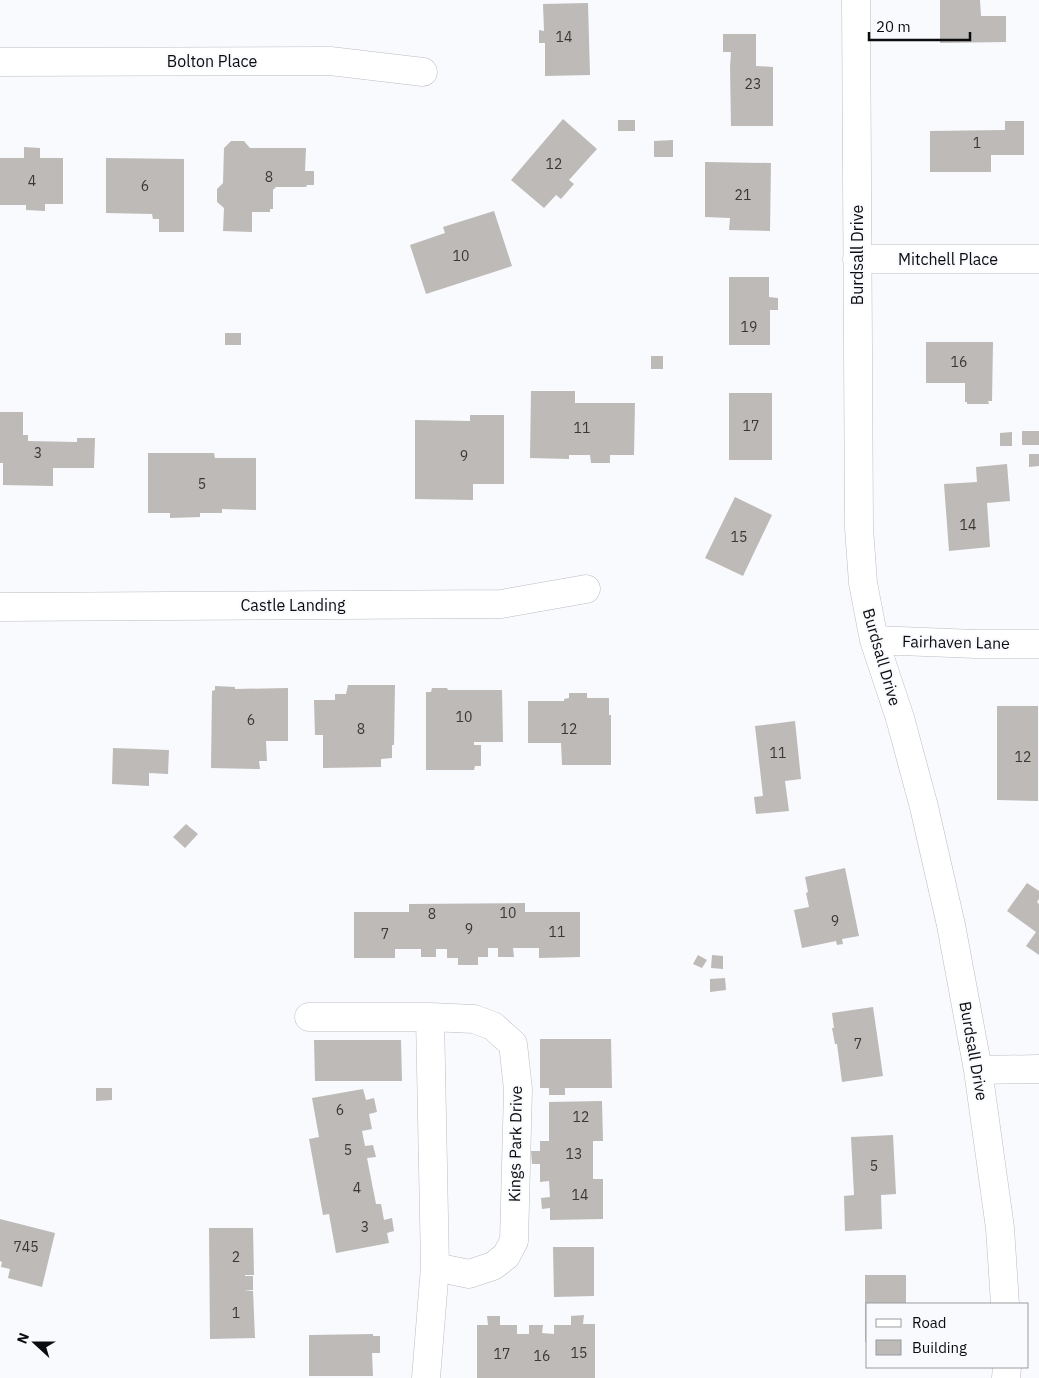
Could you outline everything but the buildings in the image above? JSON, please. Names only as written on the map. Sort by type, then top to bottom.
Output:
[{"type":"street","name":"Burdsall Drive","points":[[856,0],[860,528],[863,583],[874,640],[900,718],[924,807],[951,925],[978,1070],[1000,1228],[1005,1303]]},
{"type":"street","name":"Bolton Place","points":[[0,62],[330,61],[423,72]]},
{"type":"street","name":"Mitchell Place","points":[[857,259],[1039,259]]},
{"type":"street","name":"Castle Landing","points":[[0,607],[501,604],[586,589]]},
{"type":"street","name":"Fairhaven Lane","points":[[874,640],[976,644],[1039,644]]},
{"type":"street","name":"Kings Park Drive","points":[[309,1017],[430,1017],[474,1020],[493,1026],[513,1044],[518,1089],[514,1241],[506,1256],[493,1266],[469,1274],[435,1267]]},
{"type":"street","points":[[426,1378],[435,1267],[430,1017]]},
{"type":"street","points":[[978,1070],[1039,1069]]}]
